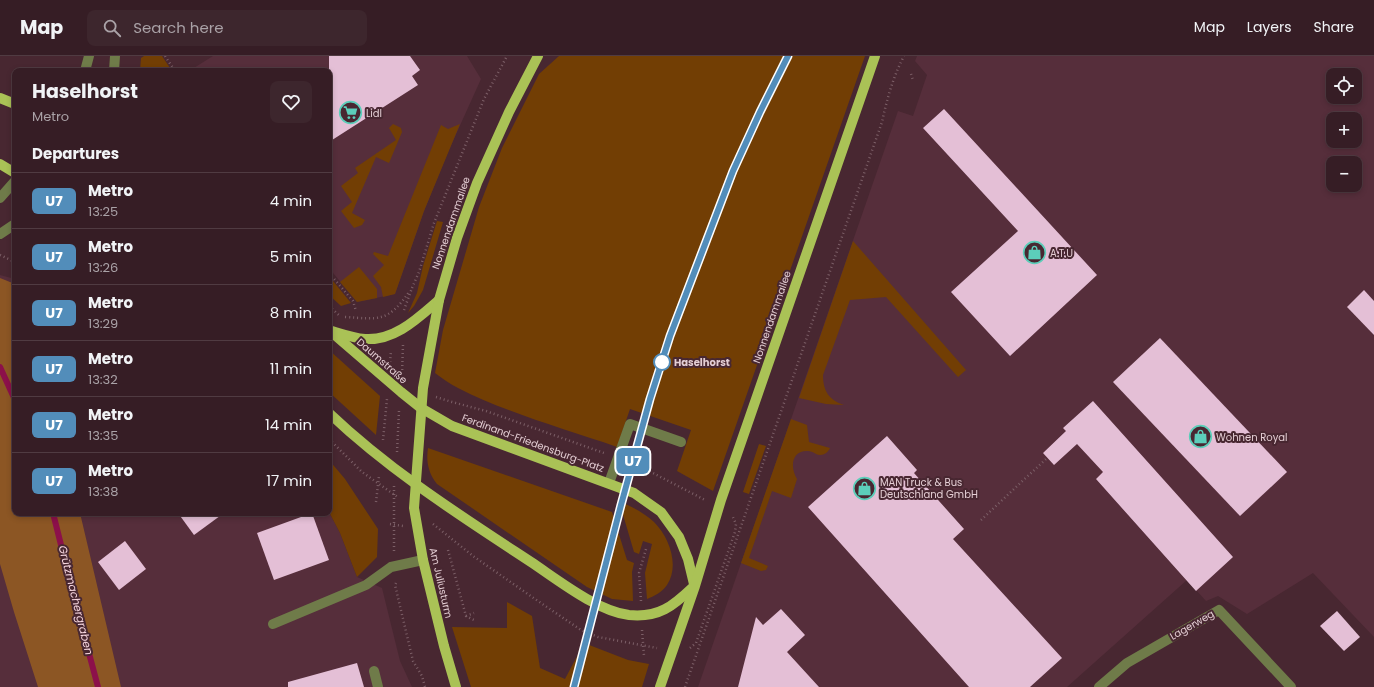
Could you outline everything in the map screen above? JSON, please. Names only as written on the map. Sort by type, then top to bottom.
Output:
[{"type":"main road","name":"Nonnendammallee","points":[[421,408],[423,388],[439,300],[457,238],[477,183],[509,112],[538,56]]},
{"type":"main road","name":"Nonnendammallee","points":[[695,586],[721,500],[875,56]]},
{"type":"main road","points":[[0,98],[12,103]]},
{"type":"main road","points":[[0,164],[12,171]]},
{"type":"main road","points":[[332,331],[365,339],[388,336],[418,319],[439,300]]},
{"type":"main road","name":"Daumstraße","points":[[332,333],[421,408]]},
{"type":"main road","points":[[416,484],[421,408]]},
{"type":"main road","name":"Ferdinand-Friedensburg-Platz","points":[[421,408],[452,426],[634,493],[661,512],[679,537],[688,559],[695,586]]},
{"type":"main road","points":[[332,416],[381,459],[416,484],[578,593],[610,610],[629,615],[641,615],[658,612],[674,604],[695,586]]},
{"type":"main road","name":"Am Juliusturm","points":[[416,484],[414,508],[423,560],[444,646],[456,687]]},
{"type":"main road","points":[[660,687],[695,586]]},
{"type":"street","points":[[86,68],[89,56]]},
{"type":"street","points":[[114,68],[115,56]]},
{"type":"street","points":[[0,198],[12,184]]},
{"type":"street","points":[[0,234],[12,226]]},
{"type":"street","points":[[609,483],[630,424],[681,442]]},
{"type":"street","points":[[274,624],[366,585],[391,567],[423,560]]},
{"type":"street","name":"Lagerweg","points":[[1099,687],[1127,663],[1219,610],[1291,687]]},
{"type":"street","points":[[374,671],[378,687]]},
{"type":"path","points":[[165,56],[173,68]]},
{"type":"path","points":[[426,687],[422,676],[413,661],[395,585],[400,576],[394,554],[393,530],[395,469],[401,392],[405,306],[419,272],[435,220],[484,99],[507,56]]},
{"type":"path","points":[[685,687],[882,122],[897,69],[904,56]]},
{"type":"path","points":[[912,74],[913,80]]},
{"type":"path","points":[[0,255],[12,261]]},
{"type":"path","points":[[332,276],[352,301],[356,311]]},
{"type":"path","points":[[332,309],[341,317],[379,319],[399,306],[412,288]]},
{"type":"path","points":[[390,358],[391,350]]},
{"type":"path","points":[[385,356],[394,364]]},
{"type":"path","points":[[398,368],[438,398],[486,411],[618,459],[649,471],[709,502]]},
{"type":"path","points":[[383,443],[386,402]]},
{"type":"path","points":[[332,442],[362,472],[373,479]]},
{"type":"path","points":[[981,520],[1046,459]]},
{"type":"path","points":[[376,502],[378,487]]},
{"type":"path","points":[[688,650],[696,643],[735,532],[736,524],[732,514],[728,512]]},
{"type":"path","points":[[428,520],[473,556],[535,600],[581,630],[598,637],[657,648]]},
{"type":"path","points":[[640,600],[639,573],[646,549]]},
{"type":"path","points":[[448,550],[466,616],[474,620]]},
{"type":"path","points":[[720,576],[728,565]]},
{"type":"path","points":[[712,610],[714,593]]},
{"type":"path","points":[[466,616],[474,613]]},
{"type":"path","points":[[642,630],[644,656]]},
{"type":"shaded area","points":[[144,56],[162,56],[170,68],[140,68],[141,58]]},
{"type":"shaded area","points":[[213,56],[467,56],[481,79],[448,152],[424,211],[395,294],[357,302],[332,272],[332,68],[194,68]]},
{"type":"shaded area","points":[[559,56],[865,56],[713,491],[677,471],[691,430],[630,409],[617,447],[496,405],[458,388],[435,373],[443,330],[479,207],[502,148],[539,74]]},
{"type":"shaded area","points":[[917,56],[1374,56],[1374,637],[1313,573],[1247,614],[1218,596],[1206,601],[1187,580],[1067,687],[698,687],[898,111],[913,116],[927,75],[915,61]]},
{"type":"shaded area","points":[[393,124],[401,128],[402,132],[389,163],[376,157],[352,213],[365,220],[362,225],[354,228],[341,211],[352,202],[341,186],[358,173],[355,168],[396,140],[389,128]]},
{"type":"shaded area","points":[[460,124],[424,211],[395,294],[383,297],[381,287],[373,276],[384,265],[373,254],[374,252],[388,256],[441,125],[448,129]]},
{"type":"shaded area","points":[[437,221],[443,222],[423,290],[414,306],[408,313],[417,293],[423,266]]},
{"type":"shaded area","points":[[853,241],[966,370],[958,377],[886,297],[850,300],[823,375],[824,386],[828,394],[831,398],[844,405],[826,404],[799,398]]},
{"type":"shaded area","points":[[359,267],[377,289],[377,298],[357,302],[340,282]]},
{"type":"shaded area","points":[[0,275],[12,278],[12,516],[331,516],[340,533],[357,577],[382,588],[400,661],[412,687],[0,687]]},
{"type":"shaded area","points":[[0,278],[12,283],[12,516],[81,516],[121,687],[38,687],[0,564]]},
{"type":"shaded area","points":[[332,280],[351,303],[341,306],[332,298]]},
{"type":"shaded area","points":[[332,353],[380,396],[376,435],[332,395]]},
{"type":"shaded area","points":[[791,419],[807,425],[809,442],[830,448],[822,455],[808,451],[798,453],[795,457],[793,465],[793,470],[797,479],[791,498],[772,491],[749,558],[768,566],[766,570],[761,571],[741,563]]},
{"type":"shaded area","points":[[759,444],[766,446],[749,494],[743,492]]},
{"type":"shaded area","points":[[428,448],[612,512],[627,560],[634,563],[632,572],[633,601],[612,599],[587,587],[437,484],[428,467]]},
{"type":"shaded area","points":[[332,464],[345,479],[378,529],[377,557],[357,577],[340,533],[331,516]]},
{"type":"shaded area","points":[[619,501],[637,510],[654,522],[664,535],[671,552],[673,569],[667,585],[658,594],[647,599],[645,573],[652,544],[643,541],[639,554],[634,552]]},
{"type":"shaded area","points":[[507,602],[532,616],[540,668],[565,679],[584,643],[628,660],[649,664],[642,687],[471,687],[452,627],[507,628]]},
{"type":"building","name":"Lidl","points":[[329,56],[410,56],[420,70],[412,76],[418,85],[332,140],[332,68],[329,68]]},
{"type":"building","name":"A.T.U","points":[[944,109],[1097,275],[1010,356],[951,292],[1018,231],[923,128]]},
{"type":"building","points":[[1364,290],[1374,301],[1374,335],[1347,307]]},
{"type":"building","points":[[1160,338],[1287,472],[1240,516],[1113,382]]},
{"type":"building","points":[[1093,401],[1233,557],[1196,591],[1096,479],[1103,472],[1077,444],[1054,465],[1043,453],[1066,431],[1063,428]]},
{"type":"building","points":[[887,436],[917,470],[914,473],[964,529],[953,539],[1062,658],[1030,687],[969,687],[808,507]]},
{"type":"building","points":[[180,516],[220,516],[194,535]]},
{"type":"building","points":[[304,516],[313,516],[329,560],[274,580],[257,533]]},
{"type":"building","points":[[125,541],[146,569],[119,590],[98,562]]},
{"type":"building","points":[[781,609],[805,635],[787,652],[819,687],[738,687],[756,617],[763,625]]},
{"type":"building","points":[[1337,611],[1360,637],[1344,651],[1320,626]]},
{"type":"building","points":[[357,663],[364,687],[288,687],[288,682]]},
{"type":"waterway","name":"Grützmachergraben","points":[[0,367],[12,393]]},
{"type":"waterway","name":"Grützmachergraben","points":[[54,516],[98,687]]},
{"type":"metro line","name":"U7","points":[[574,687],[621,505],[650,399],[670,336],[733,171],[788,56]]},
{"type":"place","name":"Lidl","points":[[351,113]]},
{"type":"place","name":"A.T.U","points":[[1035,253]]},
{"type":"place","name":"Haselhorst","points":[[662,362]]},
{"type":"place","name":"Wohnen Royal","points":[[1201,437]]},
{"type":"place","name":"MAN Truck & Bus Deutschland GmbH","points":[[865,488]]}]
